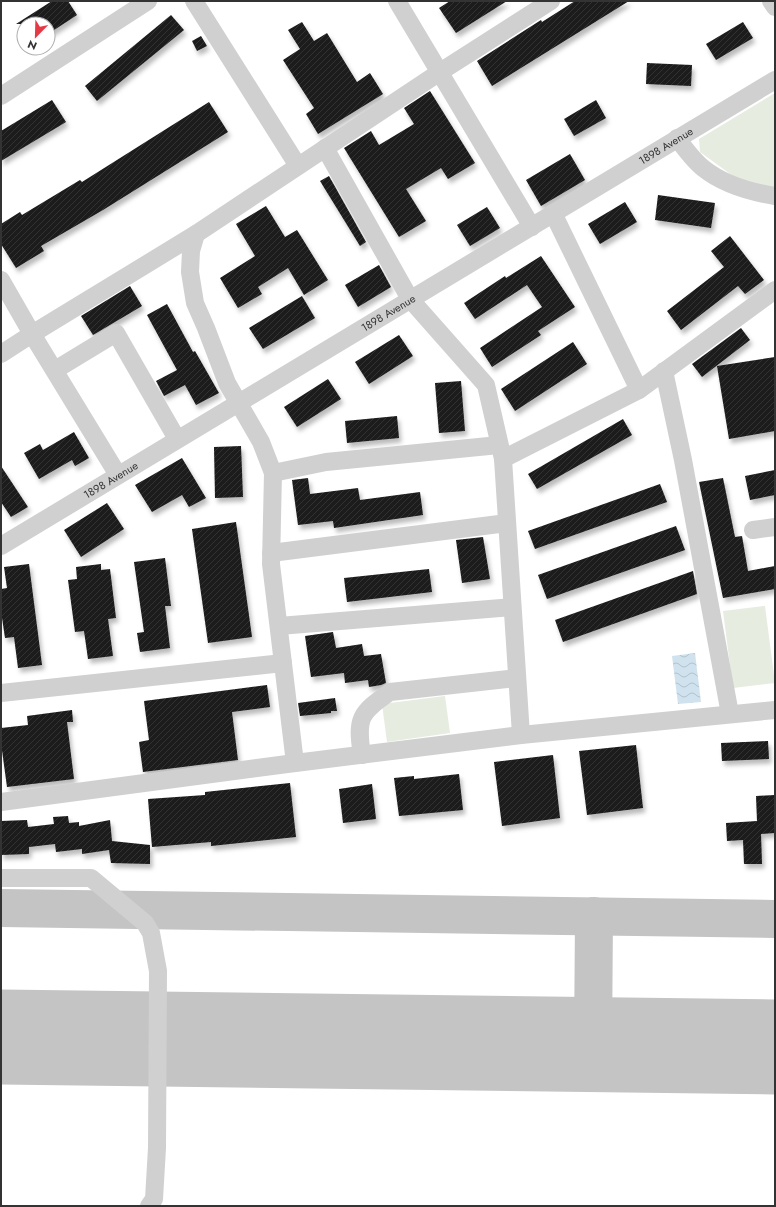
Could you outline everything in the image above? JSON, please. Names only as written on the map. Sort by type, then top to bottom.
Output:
[{"type":"street","points":[[1,96],[148,1]]},
{"type":"street","points":[[194,1],[298,166]]},
{"type":"street","points":[[397,1],[532,227]]},
{"type":"street","points":[[1,354],[196,234],[440,72],[551,1]]},
{"type":"street","points":[[771,1],[775,7]]},
{"type":"street","name":"1898 Avenue","points":[[1,546],[775,80]]},
{"type":"street","points":[[678,138],[689,154],[704,169],[720,179],[749,192],[775,196]]},
{"type":"street","points":[[325,148],[410,299],[486,385],[501,452],[521,735]]},
{"type":"street","points":[[553,213],[639,390]]},
{"type":"street","points":[[196,234],[191,251],[190,272],[195,304],[227,383],[237,403],[261,442],[273,473],[271,564],[295,763]]},
{"type":"street","points":[[1,280],[32,334],[118,475]]},
{"type":"street","points":[[273,473],[326,462],[501,452],[639,390],[775,290]]},
{"type":"street","points":[[55,370],[116,333],[177,439]]},
{"type":"street","points":[[664,371],[683,460],[730,714]]},
{"type":"street","points":[[272,553],[507,523]]},
{"type":"street","points":[[753,530],[775,527]]},
{"type":"street","points":[[279,626],[512,607]]},
{"type":"street","points":[[1,693],[283,663]]},
{"type":"street","points":[[362,755],[359,734],[364,713],[375,702],[390,692],[517,678]]},
{"type":"street","points":[[1,802],[521,735],[775,710]]},
{"type":"street","points":[[1,878],[92,878],[145,923],[151,932],[158,971],[157,1148],[154,1199],[149,1206]]},
{"type":"shaded area","points":[[775,93],[775,188],[763,187],[733,176],[700,152],[699,139]]},
{"type":"shaded area","points":[[765,606],[775,683],[733,688],[723,611]]},
{"type":"shaded area","points":[[445,696],[450,733],[387,742],[382,704]]},
{"type":"water","points":[[695,653],[701,702],[678,704],[672,656]]},
{"type":"building","points":[[52,1],[68,1],[77,15],[56,29],[56,16],[29,16]]},
{"type":"building","points":[[450,1],[507,1],[456,33],[439,8]]},
{"type":"building","points":[[575,1],[629,1],[492,86],[477,61],[541,20],[542,22]]},
{"type":"building","points":[[171,15],[184,30],[97,101],[85,86]]},
{"type":"building","points":[[302,22],[314,41],[327,33],[357,82],[370,73],[383,94],[318,134],[306,114],[314,108],[283,60],[300,49],[288,30]]},
{"type":"building","points":[[743,22],[753,38],[716,60],[706,44]]},
{"type":"building","points":[[201,36],[207,46],[197,51],[192,41]]},
{"type":"building","points":[[647,63],[692,65],[691,86],[646,84]]},
{"type":"building","points":[[430,91],[475,163],[448,179],[441,168],[406,189],[426,221],[399,237],[344,148],[371,131],[379,145],[414,124],[404,108]]},
{"type":"building","points":[[52,100],[66,122],[1,161],[1,131]]},
{"type":"building","points":[[596,100],[606,118],[574,136],[564,119]]},
{"type":"building","points":[[209,102],[228,132],[103,210],[41,246],[44,251],[16,268],[1,244],[1,224],[20,212],[22,215],[80,180],[82,182]]},
{"type":"building","points":[[570,154],[585,180],[541,206],[526,180]]},
{"type":"building","points":[[329,176],[366,242],[360,246],[320,181]]},
{"type":"building","points":[[658,195],[715,203],[711,228],[655,220]]},
{"type":"building","points":[[625,202],[637,222],[600,244],[588,224]]},
{"type":"building","points":[[266,206],[285,237],[297,230],[328,280],[304,295],[288,268],[258,287],[262,294],[238,308],[220,278],[255,256],[236,224]]},
{"type":"building","points":[[487,207],[500,228],[470,246],[457,225]]},
{"type":"building","points":[[730,236],[764,280],[745,294],[738,286],[681,330],[667,311],[724,267],[711,251]]},
{"type":"building","points":[[541,256],[575,307],[538,331],[541,335],[492,367],[480,348],[542,307],[527,285],[475,319],[464,303],[505,276],[506,278]]},
{"type":"building","points":[[379,265],[391,287],[358,307],[345,285]]},
{"type":"building","points":[[130,286],[142,306],[93,335],[81,316]]},
{"type":"building","points":[[302,296],[315,318],[263,349],[249,328]]},
{"type":"building","points":[[167,304],[193,352],[195,351],[219,393],[196,405],[185,385],[164,396],[156,381],[177,370],[147,315]]},
{"type":"building","points":[[741,328],[750,340],[702,377],[692,364]]},
{"type":"building","points":[[399,335],[413,356],[369,384],[355,362]]},
{"type":"building","points":[[573,342],[587,364],[515,411],[501,389]]},
{"type":"building","points":[[775,357],[775,431],[729,439],[717,366]]},
{"type":"building","points":[[328,379],[341,399],[297,427],[284,407]]},
{"type":"building","points":[[461,381],[465,431],[439,433],[435,383]]},
{"type":"building","points":[[397,416],[399,438],[347,443],[345,421]]},
{"type":"building","points":[[623,419],[632,435],[537,489],[528,474]]},
{"type":"building","points":[[74,432],[89,458],[75,466],[72,460],[39,479],[24,453],[40,444],[43,450]]},
{"type":"building","points":[[241,446],[243,497],[215,498],[214,447]]},
{"type":"building","points":[[182,458],[206,498],[189,507],[182,495],[152,512],[135,485]]},
{"type":"building","points":[[1,466],[28,507],[11,517],[1,502]]},
{"type":"building","points":[[775,470],[775,495],[750,500],[745,476]]},
{"type":"building","points":[[308,478],[310,494],[358,488],[360,500],[420,492],[423,515],[334,528],[333,521],[298,525],[292,480]]},
{"type":"building","points":[[723,478],[735,537],[742,536],[748,571],[775,566],[775,589],[723,598],[699,482]]},
{"type":"building","points":[[660,484],[667,502],[535,549],[528,531]]},
{"type":"building","points":[[107,503],[124,529],[81,557],[64,530]]},
{"type":"building","points":[[236,522],[252,637],[208,643],[192,529]]},
{"type":"building","points":[[676,526],[685,550],[547,599],[538,575]]},
{"type":"building","points":[[483,537],[490,579],[462,583],[456,540]]},
{"type":"building","points":[[165,558],[171,606],[165,606],[170,648],[140,652],[137,633],[144,632],[134,562]]},
{"type":"building","points":[[29,564],[42,665],[18,668],[14,637],[5,638],[1,611],[1,589],[7,588],[4,567]]},
{"type":"building","points":[[101,564],[101,570],[110,569],[116,618],[108,619],[113,656],[88,659],[84,631],[75,632],[68,580],[77,579],[76,567]]},
{"type":"building","points":[[429,569],[432,592],[347,602],[344,578]]},
{"type":"building","points":[[693,571],[697,594],[563,642],[555,620]]},
{"type":"building","points":[[333,632],[336,648],[362,644],[364,656],[381,654],[386,683],[369,687],[368,680],[345,683],[344,673],[311,677],[305,636]]},
{"type":"building","points":[[267,685],[270,707],[232,712],[238,760],[143,772],[139,742],[149,740],[144,701]]},
{"type":"building","points":[[335,698],[337,711],[300,716],[298,703]]},
{"type":"building","points":[[72,710],[73,722],[67,722],[74,779],[7,787],[1,743],[1,728],[28,725],[27,716]]},
{"type":"building","points":[[768,741],[769,759],[722,761],[721,743]]},
{"type":"building","points":[[636,745],[643,808],[587,815],[579,751]]},
{"type":"building","points":[[553,755],[560,818],[502,826],[494,762]]},
{"type":"building","points":[[459,774],[463,810],[399,816],[394,778],[414,776],[414,779]]},
{"type":"building","points":[[290,783],[296,837],[211,846],[211,842],[152,847],[148,799],[205,795],[205,792]]},
{"type":"building","points":[[372,784],[376,819],[343,823],[339,789]]},
{"type":"building","points":[[775,795],[775,833],[761,834],[762,864],[744,864],[743,840],[727,841],[726,823],[757,821],[756,796]]},
{"type":"building","points":[[68,816],[69,823],[79,822],[79,826],[110,820],[112,841],[150,845],[150,864],[111,863],[109,850],[82,854],[82,849],[56,852],[55,844],[29,847],[29,854],[1,855],[1,821],[27,820],[28,827],[54,824],[53,817]]},
{"type":"taxiway","points":[[1,908],[775,919]]},
{"type":"taxiway","points":[[593,1045],[594,916]]},
{"type":"runway","points":[[1,1037],[775,1047]]}]
